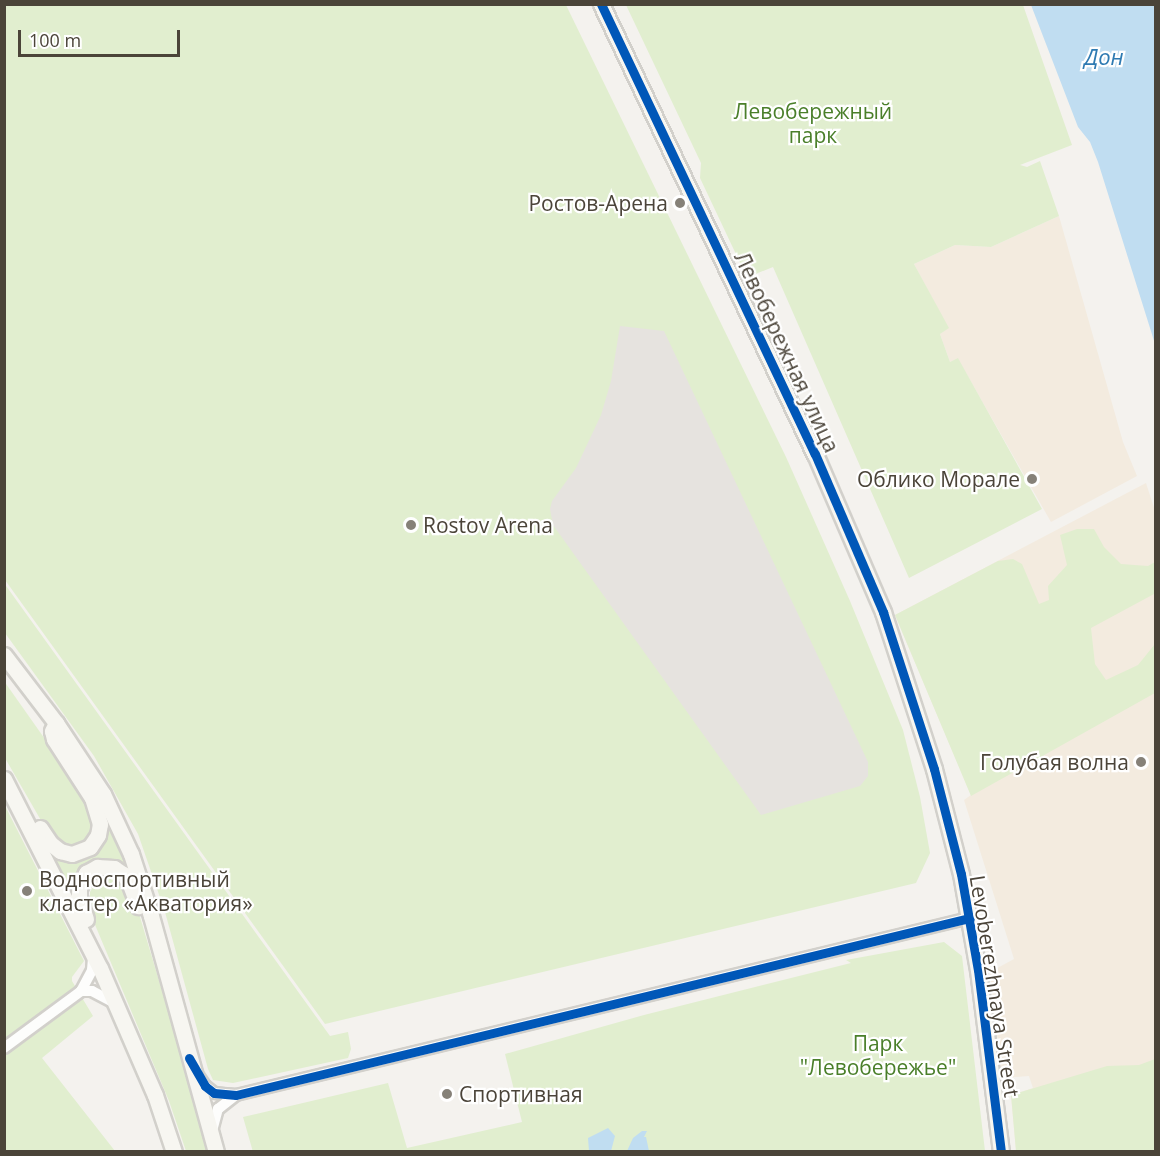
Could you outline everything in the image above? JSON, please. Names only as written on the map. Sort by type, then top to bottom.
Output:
[{"type":"main road","name":"Levoberezhnaya Street","points":[[601,4],[815,454],[884,612],[934,769],[970,918],[1001,1152]]},
{"type":"main road","points":[[4,655],[56,723],[103,794],[120,828],[141,882],[216,1152]]},
{"type":"main road","points":[[5,780],[16,786],[45,836],[60,851],[72,854],[82,851],[95,841],[100,824],[98,813],[54,739],[52,731],[56,723]]},
{"type":"main road","points":[[5,780],[116,1004],[155,1095],[174,1152]]},
{"type":"main road","points":[[96,961],[101,954],[79,897],[82,878],[97,867],[114,868],[129,882],[150,944],[160,953]]},
{"type":"street","points":[[189,1058],[205,1086],[214,1093],[236,1095],[970,918]]},
{"type":"street","points":[[4,1048],[81,991],[96,961]]},
{"type":"street","points":[[81,991],[92,991],[116,1004]]},
{"type":"street","points":[[211,1134],[218,1109],[236,1095]]},
{"type":"shaded area","points":[[1059,216],[1123,442],[1137,476],[1051,522],[958,359],[950,362],[940,334],[948,328],[914,264],[955,245],[991,247]]},
{"type":"shaded area","points":[[620,326],[664,331],[868,762],[868,776],[860,786],[761,815],[553,525],[550,509],[552,501],[576,468],[601,415],[611,381]]},
{"type":"shaded area","points":[[1146,483],[1156,514],[1155,1151],[1016,1151],[1011,1095],[1033,1088],[1029,1076],[1002,1078],[990,972],[1014,959],[964,800],[971,795],[895,615]]},
{"type":"green space","name":"Rostov Arena","points":[[4,5],[566,5],[786,457],[850,601],[903,730],[920,797],[930,853],[916,883],[325,1024],[5,580]]},
{"type":"green space","name":"Левобережный парк","points":[[626,5],[1023,5],[1072,145],[1020,165],[1027,167],[1040,161],[1059,216],[991,247],[955,245],[914,264],[949,328],[940,334],[950,362],[958,358],[1042,509],[909,578],[773,267],[753,275],[749,266],[743,269],[700,178],[701,163]]},
{"type":"green space","points":[[1077,529],[1094,529],[1104,547],[1121,564],[1148,566],[1155,562],[1154,594],[1091,628],[1095,664],[1106,680],[1138,665],[1155,644],[1155,693],[971,796],[895,615],[998,561],[1013,559],[1022,564],[1039,604],[1049,600],[1048,586],[1067,565],[1060,535]]},
{"type":"green space","points":[[4,583],[330,1036],[348,1032],[351,1049],[348,1058],[233,1083],[213,1080],[165,912],[138,834],[94,756],[5,633]]},
{"type":"green space","points":[[4,681],[71,776],[92,812],[95,824],[88,842],[66,848],[50,836],[5,758]]},
{"type":"green space","name":"Водноспортивный кластер «Акватория»","points":[[4,804],[84,961],[72,977],[72,981],[93,1016],[42,1058],[115,1151],[5,1151]]},
{"type":"green space","points":[[106,825],[109,825],[126,863],[76,877],[71,891],[68,891],[52,859],[54,856],[75,861],[85,858],[101,845]]},
{"type":"green space","points":[[107,878],[121,882],[134,897],[210,1151],[186,1151],[169,1101],[93,920],[90,911],[90,892],[94,885]]},
{"type":"green space","name":"Парк \"Левобережье\"","points":[[944,942],[962,956],[985,1151],[253,1152],[243,1117],[388,1083],[407,1148],[522,1122],[505,1054],[644,1015],[851,963],[846,960]]},
{"type":"green space","points":[[1155,1059],[1155,1151],[1016,1151],[1011,1095],[1107,1066],[1139,1065]]},
{"type":"water","name":"Дон","points":[[1031,5],[1155,5],[1155,344],[1098,162],[1090,142],[1078,127]]},
{"type":"water","points":[[608,1128],[615,1136],[611,1151],[589,1151],[588,1138]]},
{"type":"water","points":[[642,1131],[647,1131],[644,1137],[646,1137],[649,1151],[627,1151],[633,1138]]},
{"type":"cycle path","name":"Левобережная улица","points":[[601,4],[815,454],[883,612],[934,769],[961,874],[978,970],[1001,1152]]},
{"type":"cycle path","points":[[189,1058],[205,1086],[214,1093],[236,1095],[970,918]]},
{"type":"place","name":"Ростов-Арена","points":[[680,203]]},
{"type":"place","name":"Облико Морале","points":[[1032,479]]},
{"type":"place","name":"Rostov Arena","points":[[411,525]]},
{"type":"place","name":"Голубая волна","points":[[1141,762]]},
{"type":"place","name":"Водноспортивный кластер «Акватория»","points":[[27,891]]},
{"type":"place","name":"Спортивная","points":[[447,1094]]}]
